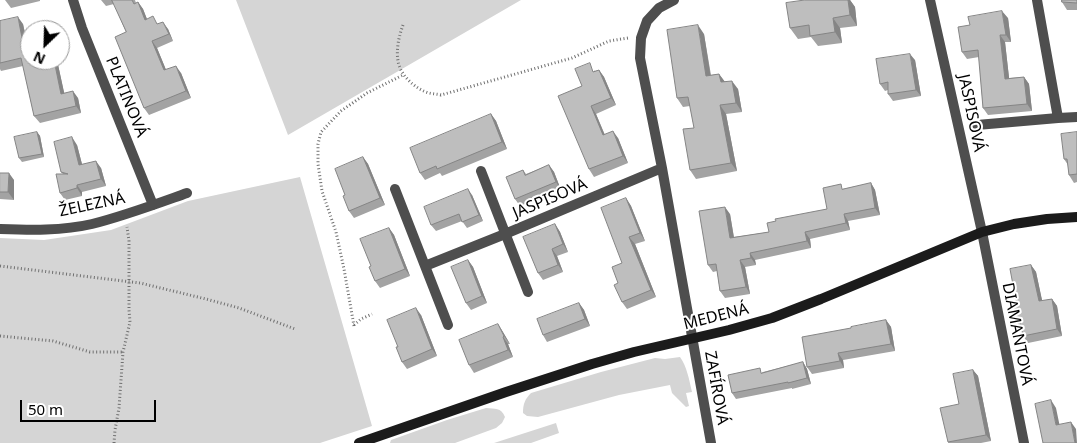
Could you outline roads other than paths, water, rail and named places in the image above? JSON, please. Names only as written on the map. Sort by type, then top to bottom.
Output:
[{"type":"street","name":"PLATINOVÁ","points":[[73,0],[82,28],[153,204]]},
{"type":"street","points":[[674,0],[659,8],[647,21],[641,38],[640,58],[662,168],[692,339]]},
{"type":"street","name":"JASPISOVÁ","points":[[930,0],[982,232]]},
{"type":"street","points":[[1036,0],[1058,118]]},
{"type":"street","points":[[977,125],[1077,117]]},
{"type":"street","name":"JASPISOVÁ","points":[[425,266],[662,168]]},
{"type":"street","name":"JASPISOVÁ","points":[[481,171],[528,292]]},
{"type":"street","points":[[395,189],[448,325]]},
{"type":"street","name":"ŽELEZNÁ","points":[[0,229],[53,229],[90,224],[187,193]]},
{"type":"street","name":"MEDENÁ","points":[[362,442],[592,364],[772,318],[982,232],[1014,224],[1077,217]]},
{"type":"street","name":"DIAMANTOVÁ","points":[[982,232],[1024,443]]},
{"type":"street","name":"ZAFÍROVÁ","points":[[692,339],[710,443]]}]
